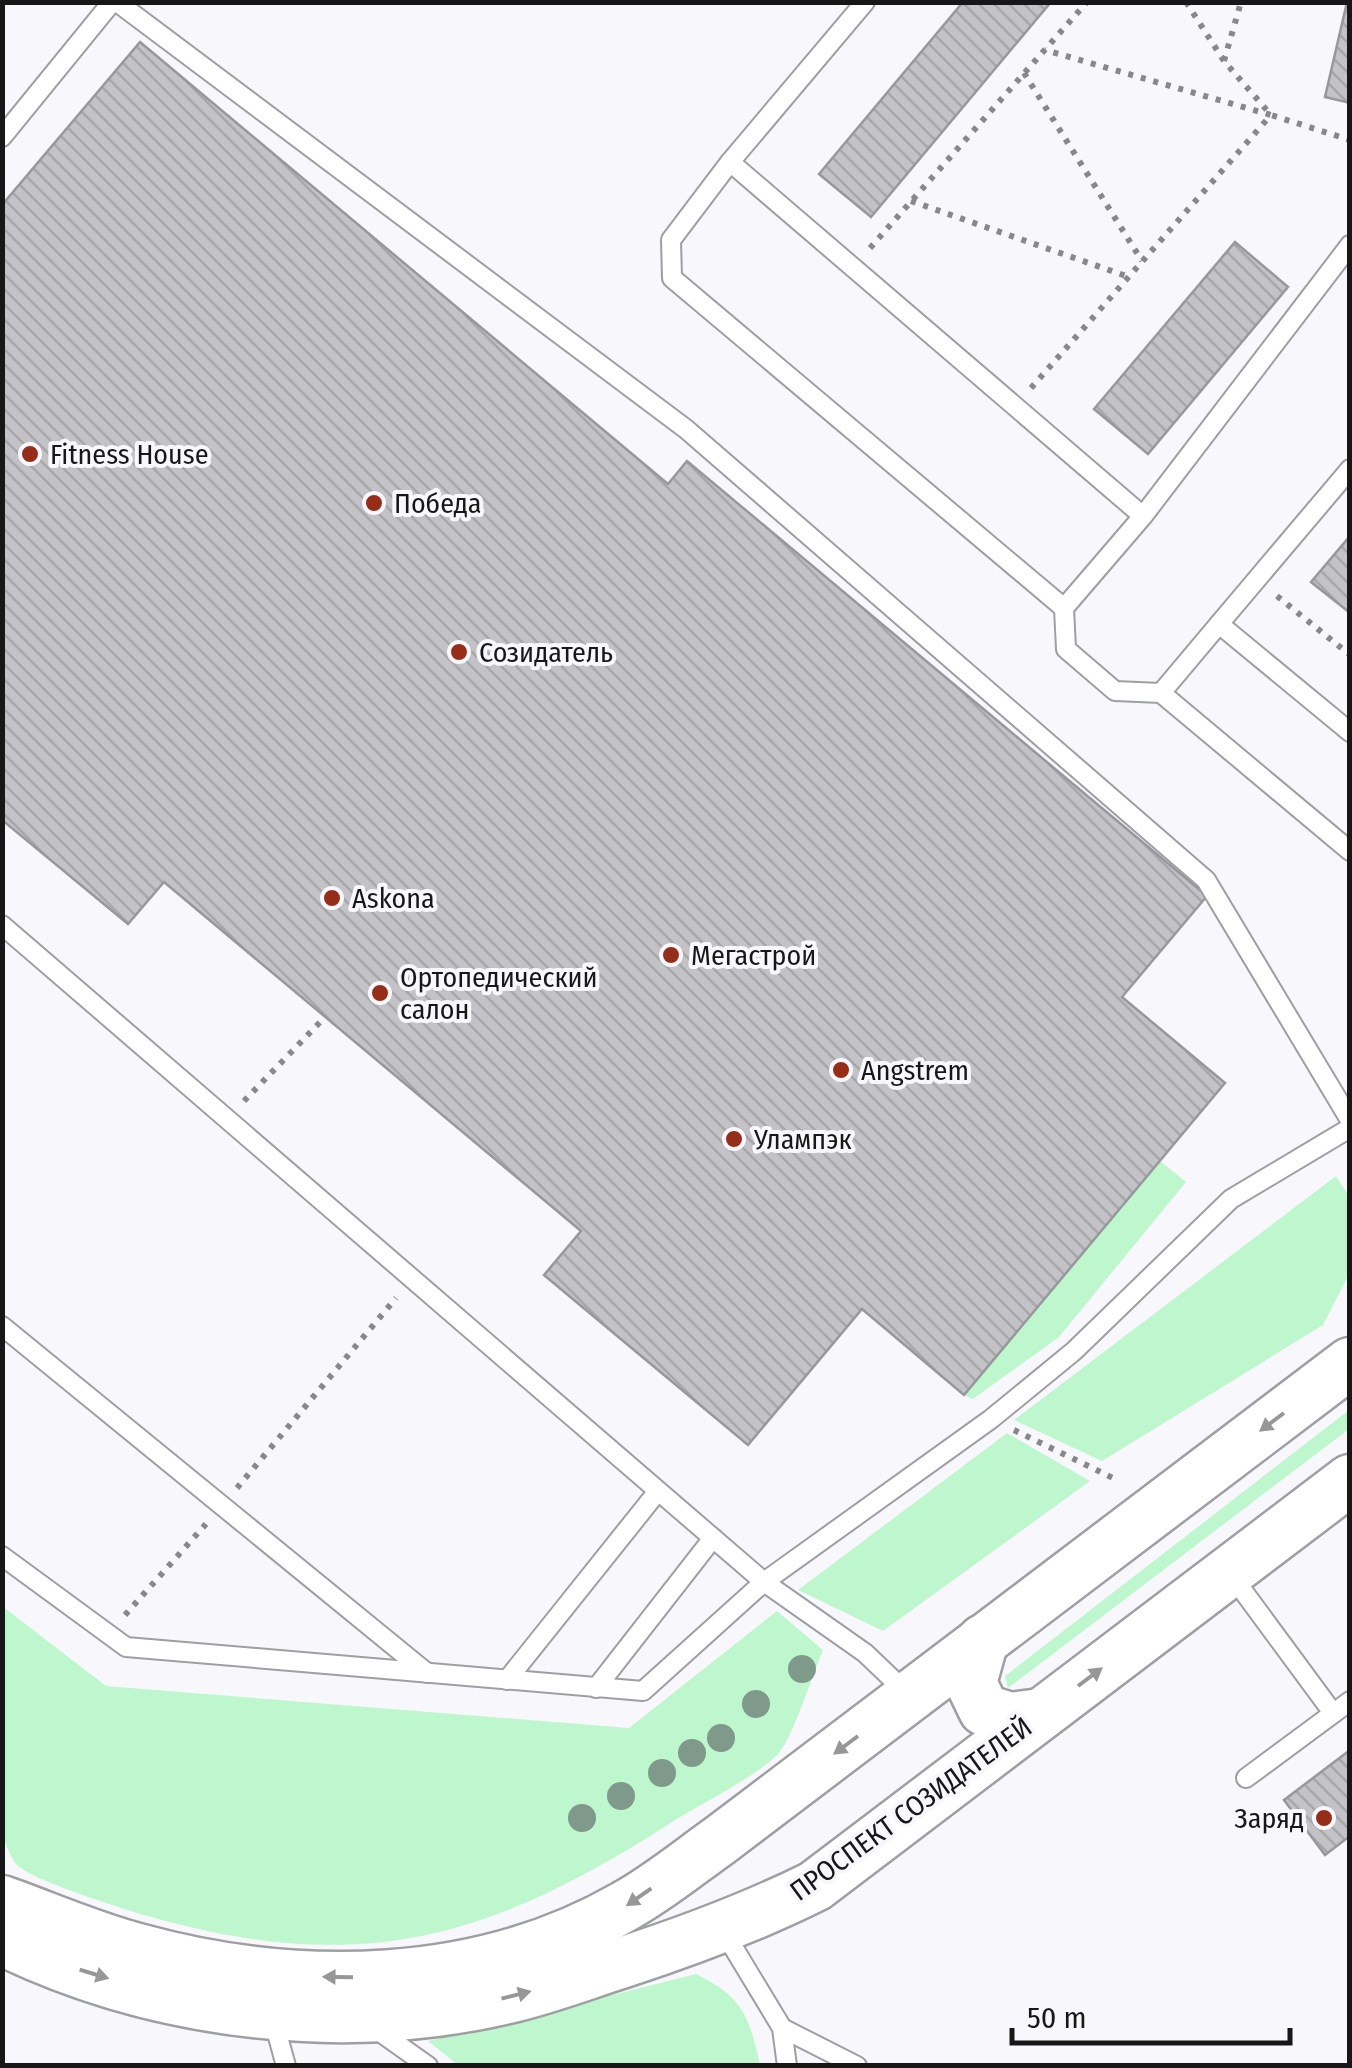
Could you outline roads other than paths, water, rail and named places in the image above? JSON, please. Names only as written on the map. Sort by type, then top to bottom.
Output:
[{"type":"main road","points":[[2,1901],[137,1949],[209,1964],[340,1978],[436,1972],[527,1950],[625,1906],[1350,1363]]},
{"type":"main road","name":"ПРОСПЕКТ СОЗИДАТЕЛЕЙ","points":[[2,1940],[90,1974],[151,1991],[272,2015],[360,2018],[515,1996],[722,1930],[815,1886],[1350,1480]]},
{"type":"main road","points":[[983,1640],[971,1684],[984,1710],[1011,1718],[1041,1714]]},
{"type":"lane","points":[[2,137],[114,2],[686,429],[1206,880],[1350,1120]]},
{"type":"lane","points":[[865,2],[730,162],[671,240],[672,278],[1064,608]]},
{"type":"lane","points":[[730,162],[1142,516]]},
{"type":"lane","points":[[1350,245],[1142,516],[1064,608],[1066,649],[1114,691],[1160,693],[1350,851]]},
{"type":"lane","points":[[1160,693],[1350,469]]},
{"type":"lane","points":[[1219,624],[1350,732]]},
{"type":"lane","points":[[2,925],[764,1582],[865,1653],[910,1696]]},
{"type":"lane","points":[[2,1556],[126,1647],[643,1692],[764,1582],[991,1418],[1074,1351],[1231,1198],[1350,1128]]},
{"type":"lane","points":[[2,1326],[427,1673]]},
{"type":"lane","points":[[507,1680],[658,1490]]},
{"type":"lane","points":[[596,1688],[713,1538]]},
{"type":"lane","points":[[1228,1572],[1332,1713]]},
{"type":"lane","points":[[1246,1778],[1350,1701]]},
{"type":"lane","points":[[722,1930],[782,2028],[787,2066]]},
{"type":"lane","points":[[272,2015],[286,2066]]},
{"type":"lane","points":[[360,2018],[428,2066]]},
{"type":"lane","points":[[782,2028],[858,2066]]},
{"type":"place","name":"Fitness House","points":[[30,454]]},
{"type":"place","name":"Победа","points":[[374,503]]},
{"type":"place","name":"Созидатель","points":[[459,652]]},
{"type":"place","name":"Askona","points":[[332,898]]},
{"type":"place","name":"Мегастрой","points":[[671,955]]},
{"type":"place","name":"Ортопедический салон","points":[[380,993]]},
{"type":"place","name":"Angstrem","points":[[841,1070]]},
{"type":"place","name":"Улампэк","points":[[734,1139]]},
{"type":"place","name":"Заряд","points":[[1324,1818]]}]
